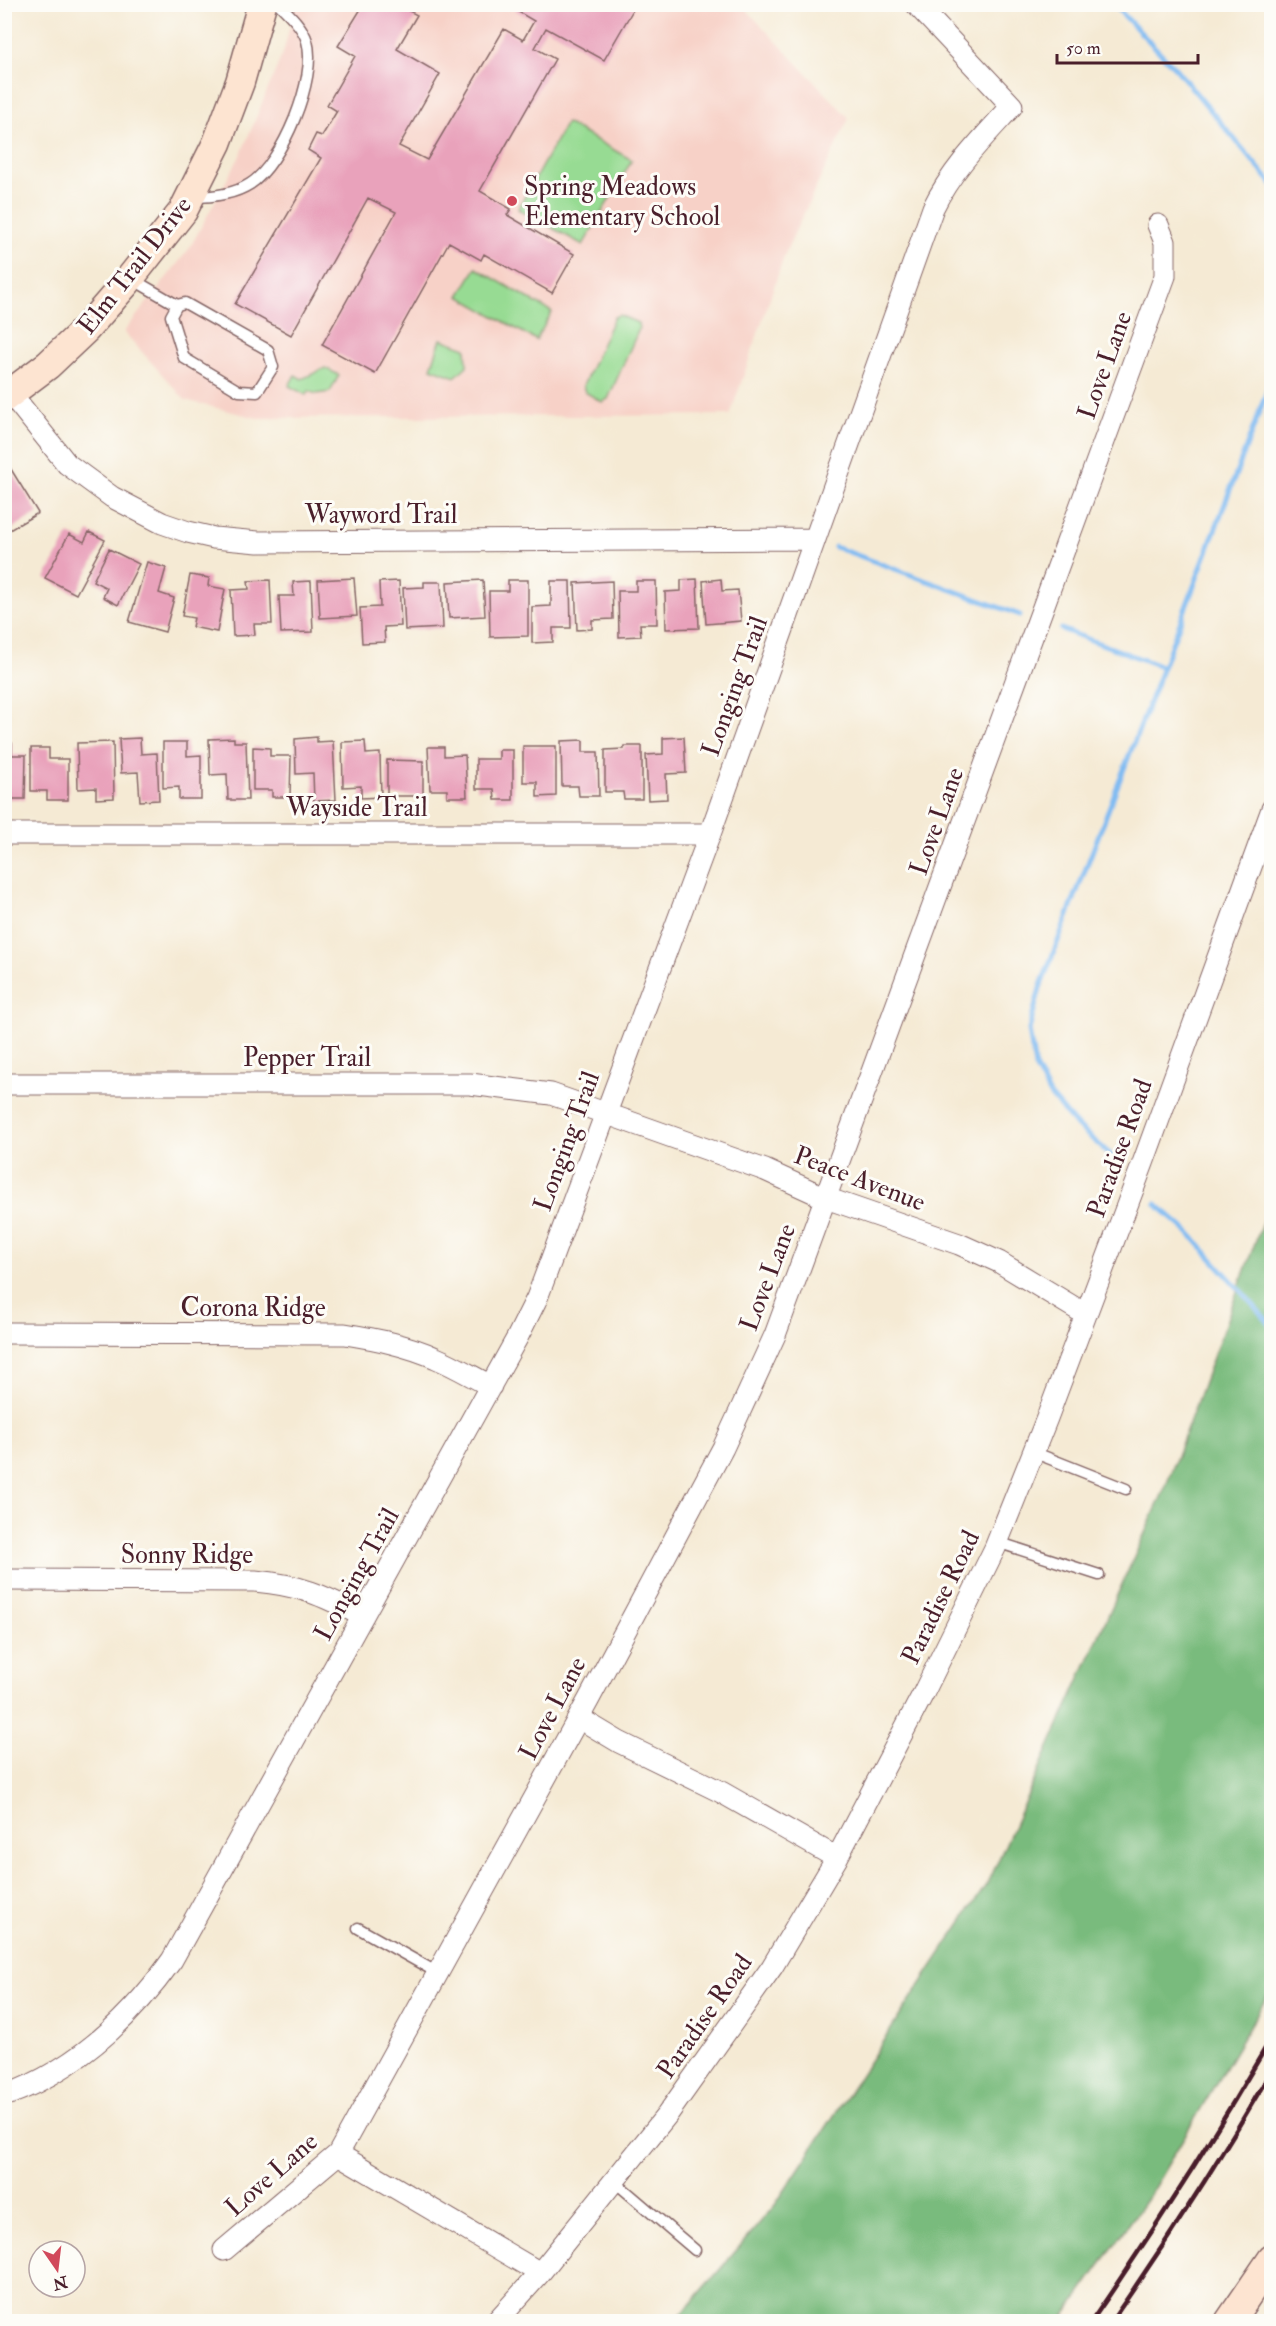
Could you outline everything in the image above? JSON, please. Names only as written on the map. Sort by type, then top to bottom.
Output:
[{"type":"street","name":"Elm Trail Drive","points":[[7,392],[48,365],[86,329],[183,211],[217,143],[240,82],[262,4]]},
{"type":"street","name":"Longing Trail","points":[[4,2096],[72,2062],[100,2041],[127,2016],[172,1960],[491,1386],[537,1298],[710,834],[933,208],[942,189],[958,166],[1012,106],[916,4]]},
{"type":"street","name":"Love Lane","points":[[224,2250],[338,2154],[579,1718],[723,1448],[775,1335],[1165,276],[1165,242],[1158,225]]},
{"type":"street","name":"Wayword Trail","points":[[7,392],[67,464],[112,497],[162,523],[214,538],[258,542],[815,539]]},
{"type":"street","name":"Paradise Road","points":[[496,2322],[540,2273],[667,2115],[772,1967],[837,1858],[924,1692],[997,1542],[1033,1452],[1143,1163],[1272,809]]},
{"type":"street","name":"Wayside Trail","points":[[4,834],[710,834]]},
{"type":"street","name":"Pepper Trail","points":[[4,1084],[470,1083],[551,1094],[606,1113]]},
{"type":"street","name":"Peace Avenue","points":[[606,1113],[765,1170],[826,1198],[959,1244],[999,1262],[1085,1314]]},
{"type":"street","name":"Corona Ridge","points":[[4,1333],[345,1334],[376,1339],[436,1357],[491,1386]]},
{"type":"street","name":"Sonny Ridge","points":[[4,1581],[255,1581],[288,1584],[322,1595],[363,1616]]},
{"type":"street","points":[[579,1718],[619,1742],[720,1791],[837,1858]]},
{"type":"street","points":[[338,2154],[540,2273]]},
{"type":"street","points":[[1229,2322],[1272,2259]]},
{"type":"lane","points":[[190,198],[231,193],[251,184],[282,146],[300,104],[310,66],[307,40],[298,25],[279,4]]},
{"type":"lane","points":[[130,278],[177,305],[185,303],[268,350],[273,367],[257,392],[239,391],[184,358],[171,316],[177,305]]},
{"type":"lane","points":[[1033,1452],[1126,1489]]},
{"type":"lane","points":[[997,1542],[1099,1575]]},
{"type":"lane","points":[[358,1928],[438,1972]]},
{"type":"lane","points":[[615,2181],[695,2250]]},
{"type":"shaded area","name":"Spring Meadows Elementary School","points":[[295,5],[742,5],[849,118],[786,251],[730,415],[257,418],[185,400],[124,332],[189,249],[241,154],[284,50]]},
{"type":"green space","points":[[566,123],[632,160],[583,245],[518,209]]},
{"type":"green space","points":[[476,268],[552,312],[536,340],[459,296]]},
{"type":"green space","points":[[619,315],[638,323],[639,329],[608,399],[602,402],[585,392],[583,386],[614,317]]},
{"type":"green space","points":[[441,339],[466,348],[467,366],[455,377],[431,368]]},
{"type":"green space","points":[[325,368],[339,375],[330,392],[316,394],[309,391],[306,395],[289,386],[295,375],[302,379]]},
{"type":"green space","points":[[1271,1199],[1271,1990],[1151,2193],[1061,2321],[676,2321],[775,2205],[990,1879],[1166,1486]]},
{"type":"building","points":[[364,4],[405,4],[403,8],[417,15],[397,49],[440,74],[399,146],[427,160],[504,29],[523,40],[534,21],[515,10],[518,4],[629,4],[634,8],[604,60],[546,28],[535,48],[555,59],[480,191],[511,209],[507,215],[574,254],[552,293],[484,254],[481,260],[449,242],[375,374],[322,345],[396,212],[368,198],[291,335],[235,304],[321,158],[308,150],[316,134],[322,136],[337,111],[327,105],[355,56],[338,46]]},
{"type":"building","points":[[9,466],[38,513],[8,531],[4,525],[4,469]]},
{"type":"building","points":[[89,532],[105,540],[76,594],[45,578],[69,534],[84,542]]},
{"type":"building","points":[[109,549],[139,564],[118,605],[103,597],[107,588],[93,581]]},
{"type":"building","points":[[147,562],[166,568],[159,593],[174,598],[165,632],[129,622]]},
{"type":"building","points":[[190,575],[209,578],[208,586],[225,589],[217,632],[192,627],[194,618],[182,616]]},
{"type":"building","points":[[354,578],[357,616],[320,618],[318,580]]},
{"type":"building","points":[[697,579],[699,628],[666,629],[665,592],[681,591],[681,580]]},
{"type":"building","points":[[721,579],[722,591],[738,590],[741,621],[706,624],[703,581]]},
{"type":"building","points":[[270,580],[272,624],[254,624],[255,635],[233,636],[231,590],[249,589],[248,581]]},
{"type":"building","points":[[483,580],[485,616],[449,618],[447,582]]},
{"type":"building","points":[[508,580],[528,580],[528,636],[490,637],[489,591],[508,591]]},
{"type":"building","points":[[311,581],[313,632],[281,633],[279,596],[294,596],[293,582]]},
{"type":"building","points":[[399,581],[401,626],[384,627],[385,642],[362,643],[360,608],[380,607],[379,582]]},
{"type":"building","points":[[551,581],[570,581],[571,628],[553,628],[553,642],[532,643],[532,607],[551,606]]},
{"type":"building","points":[[612,581],[613,619],[592,620],[592,629],[577,630],[575,583]]},
{"type":"building","points":[[636,581],[656,581],[657,624],[640,624],[641,636],[619,637],[618,591],[636,591]]},
{"type":"building","points":[[424,582],[441,582],[443,628],[405,630],[403,588],[424,587]]},
{"type":"building","points":[[317,737],[317,742],[333,741],[336,800],[314,801],[313,773],[296,774],[295,739]]},
{"type":"building","points":[[684,737],[686,773],[666,774],[667,799],[648,800],[646,755],[663,754],[663,738]]},
{"type":"building","points":[[140,738],[141,754],[157,753],[159,800],[140,801],[138,772],[121,773],[119,739]]},
{"type":"building","points":[[234,738],[234,742],[246,742],[248,800],[228,800],[227,774],[210,775],[209,739]]},
{"type":"building","points":[[583,740],[583,752],[598,752],[599,796],[579,796],[578,786],[562,786],[561,741]]},
{"type":"building","points":[[365,741],[366,754],[380,753],[381,797],[361,798],[361,786],[343,787],[342,742]]},
{"type":"building","points":[[113,742],[114,798],[96,799],[96,788],[78,789],[77,743]]},
{"type":"building","points":[[163,742],[187,742],[187,756],[201,755],[201,799],[179,799],[179,787],[163,788]]},
{"type":"building","points":[[4,743],[12,743],[12,755],[26,755],[25,799],[5,799]]},
{"type":"building","points":[[523,746],[556,746],[556,796],[537,797],[537,782],[523,782]]},
{"type":"building","points":[[624,746],[642,746],[642,799],[624,799],[623,792],[605,792],[605,750],[624,749]]},
{"type":"building","points":[[253,747],[270,748],[270,756],[291,756],[290,797],[272,797],[272,790],[253,790]]},
{"type":"building","points":[[428,747],[444,747],[444,756],[465,755],[467,797],[447,797],[447,790],[430,790]]},
{"type":"building","points":[[31,748],[49,748],[49,759],[68,759],[68,800],[47,800],[47,791],[31,791]]},
{"type":"building","points":[[499,750],[513,750],[513,800],[495,800],[494,789],[476,789],[476,759],[499,759]]},
{"type":"building","points":[[387,760],[423,761],[423,796],[387,796]]},
{"type":"waterway","points":[[1113,4],[1176,69],[1272,184]]},
{"type":"waterway","points":[[1121,1164],[1074,1123],[1050,1095],[1035,1067],[1029,1030],[1040,988],[1272,378]]},
{"type":"waterway","points":[[835,547],[1020,615]]},
{"type":"waterway","points":[[1061,629],[1163,667]]},
{"type":"waterway","points":[[1156,1204],[1189,1233],[1272,1326]]},
{"type":"railway","points":[[1091,2322],[1184,2181],[1272,2037]]},
{"type":"railway","points":[[1111,2322],[1194,2198],[1272,2070]]},
{"type":"place","name":"Spring Meadows Elementary School","points":[[512,201]]}]
